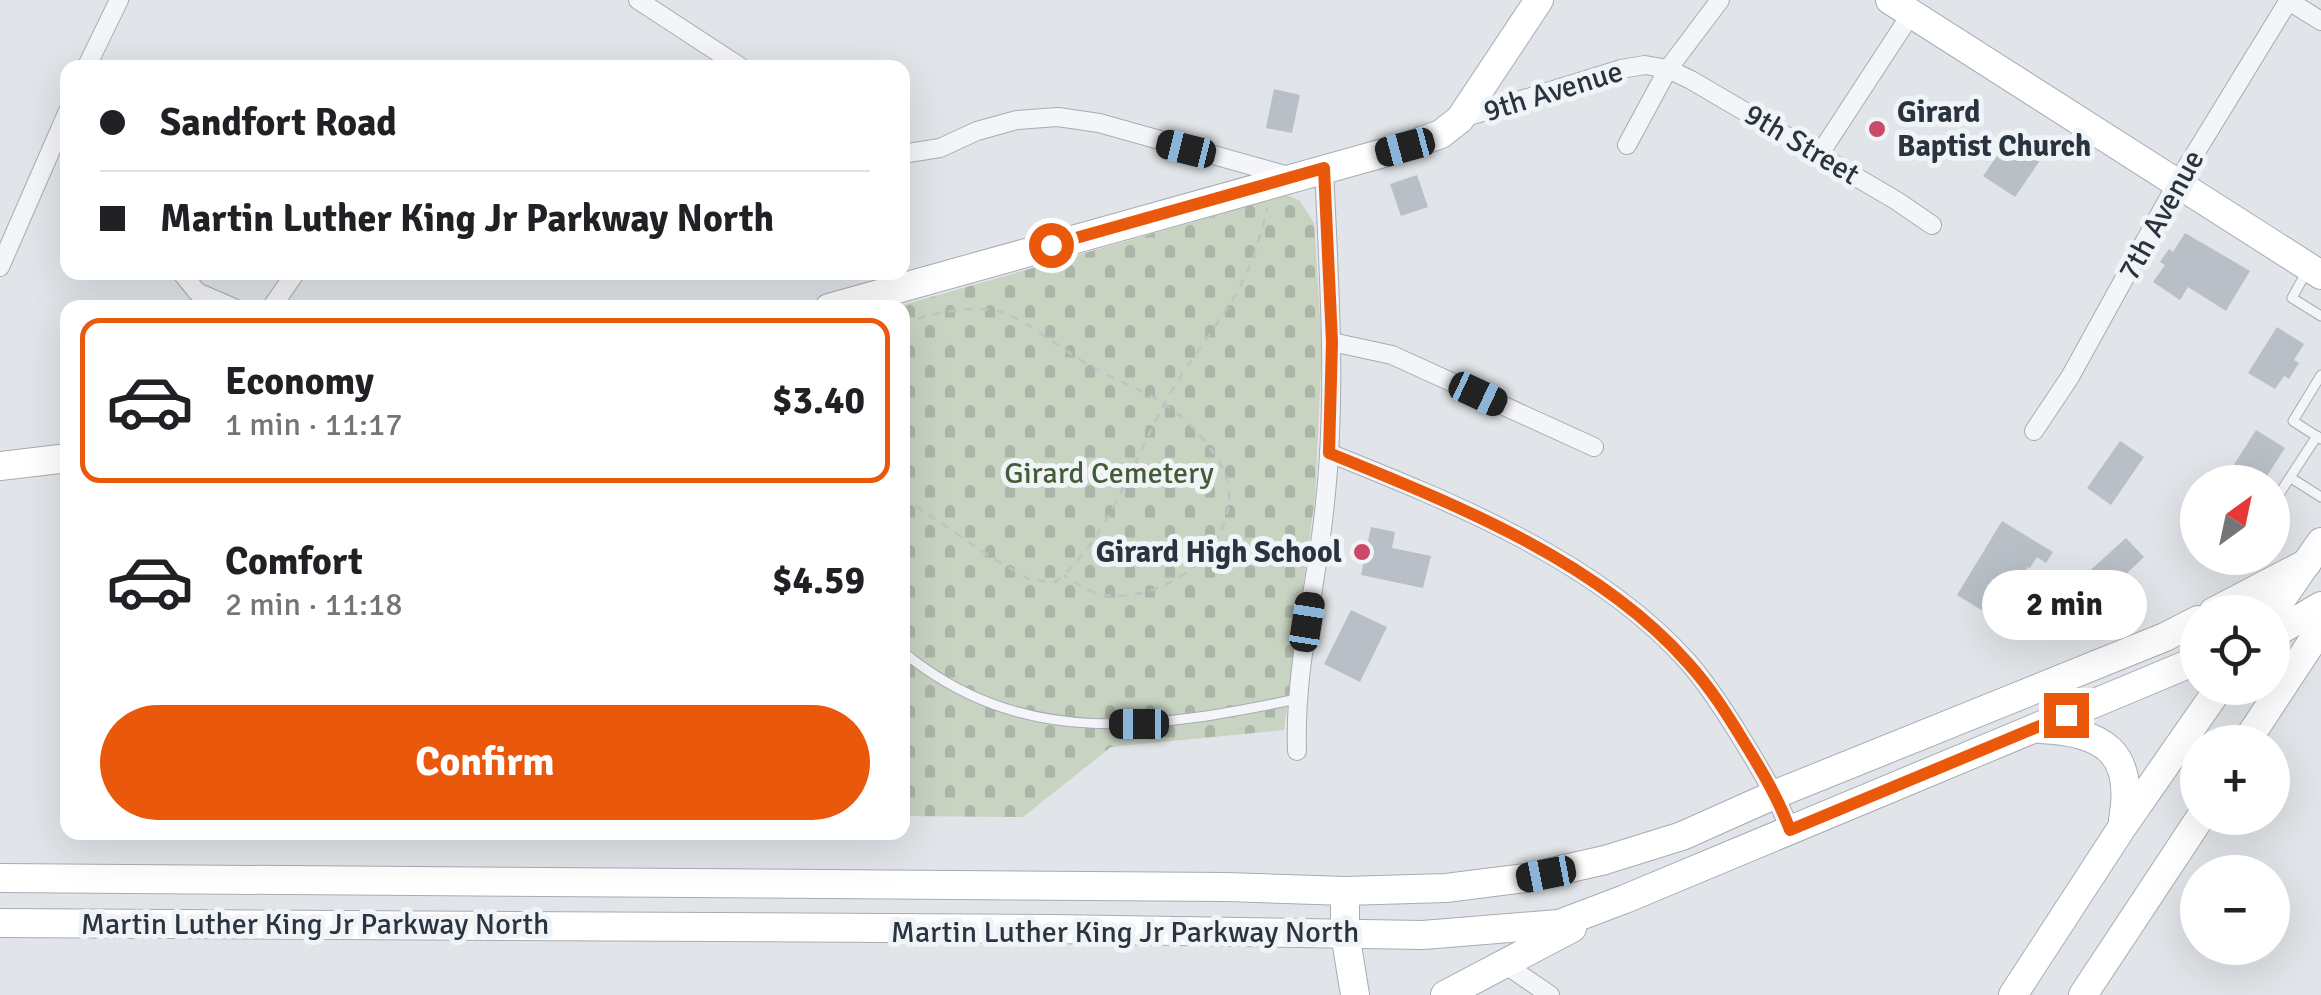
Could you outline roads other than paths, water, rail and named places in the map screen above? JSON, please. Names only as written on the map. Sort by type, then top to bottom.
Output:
[{"type":"main road","name":"9th Avenue","points":[[1460,119],[1539,0]]},
{"type":"main road","points":[[1904,6],[2315,271]]},
{"type":"main road","points":[[857,300],[1405,147],[1441,134],[1460,119]]},
{"type":"main road","points":[[0,466],[60,459]]},
{"type":"main road","points":[[2242,595],[2314,552]]},
{"type":"main road","points":[[2284,595],[2314,552]]},
{"type":"main road","points":[[2290,624],[2321,606]]},
{"type":"main road","points":[[2257,725],[2321,628]]},
{"type":"main road","name":"Martin Luther King Jr Parkway North","points":[[0,878],[1345,891],[1473,886],[1566,870],[1682,836],[2180,629]]},
{"type":"main road","points":[[2164,637],[2180,634]]},
{"type":"main road","name":"Martin Luther King Jr Parkway North","points":[[0,923],[1345,934],[1442,934],[1559,924],[2180,668]]},
{"type":"main road","points":[[1999,704],[2023,733],[2069,730],[2104,742],[2120,760],[2128,792],[2122,828]]},
{"type":"main road","points":[[2013,995],[2207,705]]},
{"type":"main road","points":[[2083,995],[2189,835]]},
{"type":"main road","points":[[1345,891],[1345,934],[1356,995]]},
{"type":"main road","points":[[1446,995],[1625,899]]},
{"type":"street","points":[[90,60],[119,0]]},
{"type":"street","points":[[638,0],[730,60]]},
{"type":"street","points":[[1627,145],[1668,70],[1720,0]]},
{"type":"street","points":[[2289,0],[2321,21]]},
{"type":"street","name":"7th Avenue","points":[[2034,431],[2070,377],[2177,184],[2289,0]]},
{"type":"street","points":[[1818,155],[1904,6]]},
{"type":"street","name":"9th Avenue","points":[[1460,119],[1621,69],[1645,65],[1668,70]]},
{"type":"street","name":"9th Street","points":[[1668,70],[1724,97],[1932,225]]},
{"type":"street","points":[[910,153],[940,148],[1017,120],[1058,117],[1099,123],[1282,180]]},
{"type":"street","points":[[0,268],[60,129]]},
{"type":"street","points":[[1297,751],[1297,699],[1318,561],[1329,453],[1332,342],[1324,168]]},
{"type":"street","points":[[187,280],[197,292],[216,300]]},
{"type":"street","points":[[1332,342],[1392,355],[1594,448]]},
{"type":"street","points":[[1329,453],[1432,494],[1487,522],[1626,605],[1667,641],[1712,691],[1776,794],[1790,830]]},
{"type":"street","points":[[1503,963],[1550,995]]},
{"type":"lane","points":[[2315,271],[2292,298],[2321,316]]},
{"type":"lane","points":[[2320,378],[2294,421],[2319,437],[2291,478],[2321,497]]},
{"type":"lane","points":[[2308,396],[2321,404]]},
{"type":"lane","points":[[910,657],[987,702],[1018,714],[1066,724],[1139,724],[1297,699]]},
{"type":"place","name":"Girard Baptist Church","points":[[1877,129]]},
{"type":"place","name":"Girard High School","points":[[1362,552]]},
{"type":"park label","name":"Girard Cemetery","points":[[1109,473]]}]
